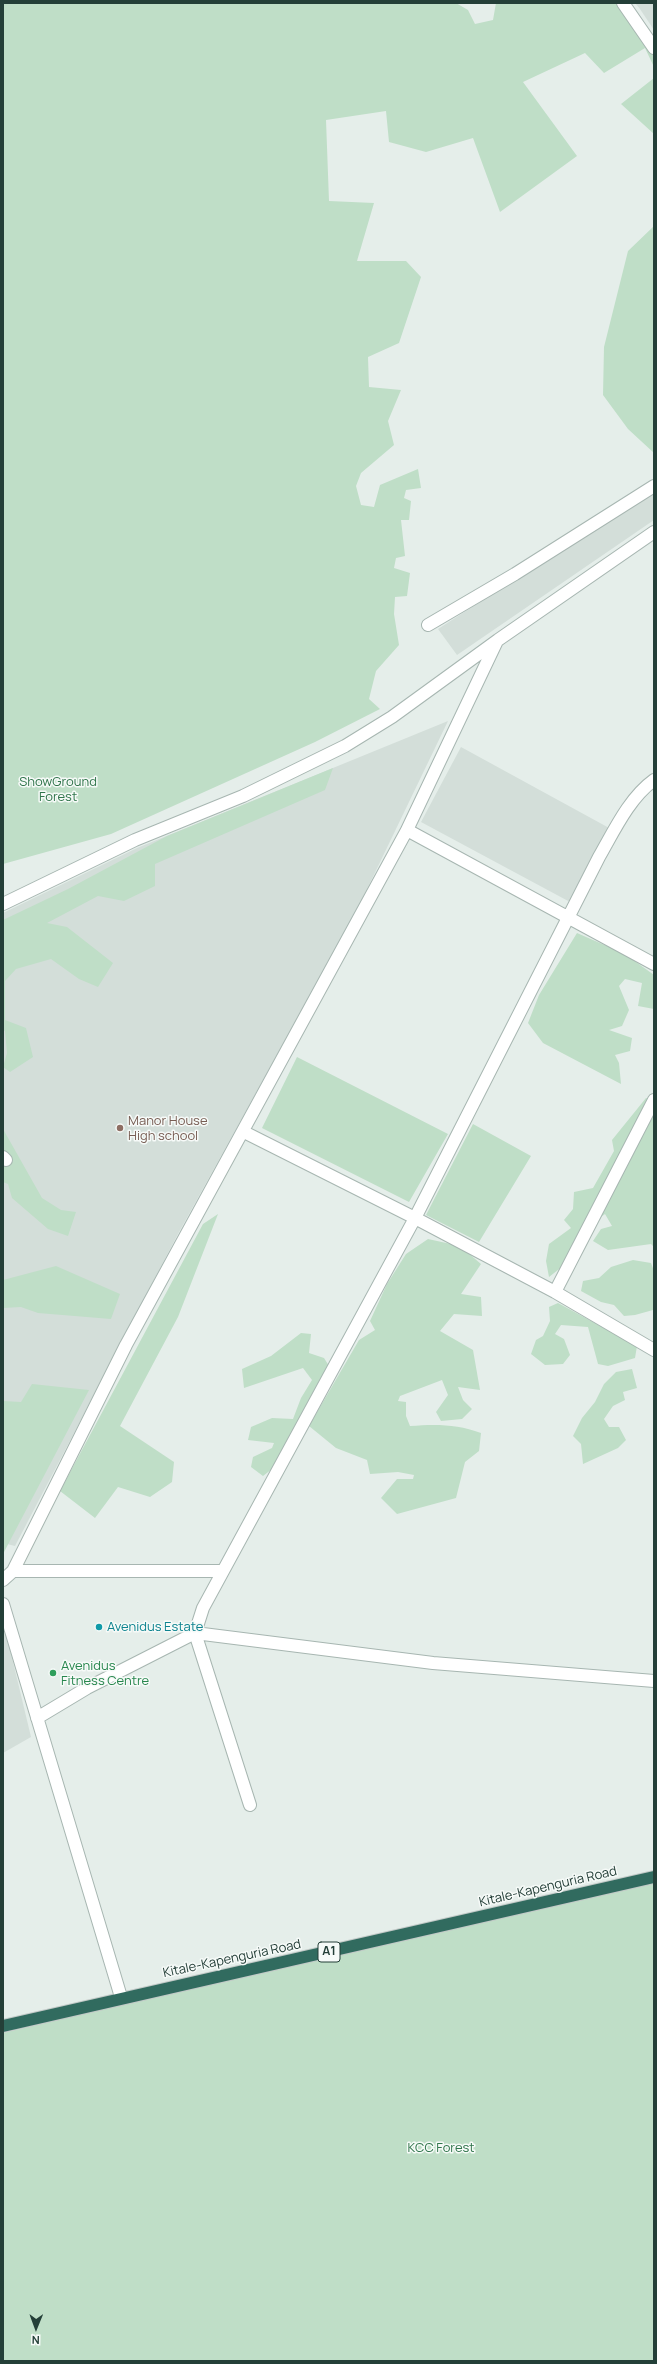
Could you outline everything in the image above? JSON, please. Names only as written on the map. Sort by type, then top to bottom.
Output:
[{"type":"highway","name":"Kitale-Kapenguria Road","points":[[3,2026],[121,1997],[277,1965],[654,1876]]},
{"type":"street","points":[[623,3],[654,48]]},
{"type":"street","points":[[428,625],[514,574],[654,486]]},
{"type":"street","points":[[3,904],[135,840],[243,796],[344,746],[392,718],[498,640],[654,532]]},
{"type":"street","points":[[3,1580],[13,1571],[126,1345],[244,1132],[407,830],[498,640]]},
{"type":"street","points":[[250,1805],[195,1633],[203,1608],[415,1218],[568,918],[620,821],[645,787],[654,780]]},
{"type":"street","points":[[407,830],[654,964]]},
{"type":"street","points":[[555,1292],[654,1100]]},
{"type":"street","points":[[244,1132],[415,1218],[555,1292],[654,1350]]},
{"type":"street","points":[[13,1571],[223,1571]]},
{"type":"street","points":[[3,1604],[121,1997]]},
{"type":"street","points":[[37,1718],[87,1688],[195,1633],[433,1663],[654,1681]]},
{"type":"shaded area","points":[[635,3],[654,3],[654,30],[640,9]]},
{"type":"shaded area","points":[[654,490],[654,520],[457,655],[438,629]]},
{"type":"shaded area","name":"Manor House High school","points":[[448,721],[356,912],[179,1232],[15,1546],[3,1543],[3,913],[137,848]]},
{"type":"shaded area","points":[[461,747],[611,829],[570,902],[421,822]]},
{"type":"shaded area","points":[[3,1620],[31,1737],[3,1753]]},
{"type":"green space","name":"ShowGround Forest","points":[[3,3],[456,3],[468,10],[475,24],[493,20],[496,3],[618,3],[654,54],[654,67],[645,48],[604,73],[585,53],[523,82],[577,156],[500,212],[473,138],[426,152],[389,142],[386,111],[326,120],[329,201],[374,203],[357,261],[406,261],[421,277],[399,343],[368,357],[369,387],[401,390],[388,421],[394,445],[361,473],[356,486],[361,505],[374,507],[380,485],[418,469],[421,488],[406,490],[404,498],[411,501],[409,520],[401,520],[405,556],[396,558],[394,568],[410,573],[407,596],[395,597],[394,614],[399,645],[376,671],[369,699],[380,709],[315,742],[111,834],[3,864]]},
{"type":"green space","points":[[654,78],[654,134],[621,104]]},
{"type":"green space","points":[[654,226],[654,453],[628,429],[603,395],[604,347],[628,251]]},
{"type":"green space","points":[[333,768],[325,790],[155,864],[155,886],[124,901],[98,896],[47,923],[67,927],[113,963],[98,987],[79,979],[51,959],[16,969],[5,981],[5,1020],[26,1028],[33,1057],[10,1072],[3,1067],[7,1053],[5,1031],[3,1030],[3,920],[68,889],[167,836]]},
{"type":"green space","points":[[577,933],[625,954],[654,975],[654,1009],[638,1006],[642,983],[625,979],[619,986],[629,1010],[622,1026],[609,1030],[632,1038],[630,1051],[615,1055],[619,1063],[621,1084],[543,1043],[528,1023],[539,995]]},
{"type":"green space","points":[[297,1057],[448,1134],[409,1202],[262,1128]]},
{"type":"green space","points":[[646,1098],[654,1101],[654,1247],[651,1244],[608,1250],[593,1241],[601,1229],[612,1226],[605,1214],[579,1233],[563,1266],[549,1277],[546,1261],[549,1244],[571,1228],[564,1220],[573,1209],[574,1192],[593,1188],[614,1151],[612,1140]]},
{"type":"green space","points":[[473,1124],[531,1156],[479,1242],[426,1215]]},
{"type":"green space","points":[[3,1129],[42,1198],[61,1210],[76,1212],[68,1236],[48,1229],[12,1198],[8,1184],[3,1182]]},
{"type":"green space","points":[[218,1214],[178,1317],[120,1426],[174,1462],[172,1482],[150,1497],[118,1487],[95,1518],[60,1491],[203,1224]]},
{"type":"green space","points":[[428,1239],[460,1246],[481,1264],[461,1294],[481,1297],[482,1316],[454,1314],[440,1331],[473,1350],[480,1390],[458,1387],[463,1400],[472,1409],[462,1419],[441,1421],[436,1412],[448,1395],[442,1380],[400,1396],[398,1401],[406,1402],[406,1416],[410,1426],[446,1425],[481,1433],[479,1451],[465,1462],[456,1498],[397,1514],[381,1498],[397,1479],[413,1479],[414,1475],[398,1472],[370,1474],[367,1460],[336,1448],[309,1426],[359,1340],[375,1330],[370,1321],[387,1284],[406,1254]]},
{"type":"green space","points":[[633,1260],[651,1263],[654,1271],[653,1310],[635,1315],[624,1316],[614,1305],[601,1302],[581,1291],[583,1281],[599,1278],[611,1267]]},
{"type":"green space","points":[[56,1266],[120,1294],[111,1319],[38,1313],[21,1307],[3,1308],[3,1280]]},
{"type":"green space","points":[[558,1303],[637,1346],[635,1358],[608,1366],[598,1364],[588,1327],[561,1325],[555,1334],[564,1339],[570,1355],[563,1364],[545,1365],[531,1354],[536,1340],[543,1336],[550,1321],[549,1307]]},
{"type":"green space","points":[[301,1333],[311,1334],[309,1353],[324,1358],[329,1366],[272,1469],[263,1476],[251,1467],[253,1457],[272,1448],[274,1443],[248,1440],[251,1427],[272,1418],[293,1419],[301,1398],[312,1380],[303,1368],[244,1388],[242,1369],[271,1356]]},
{"type":"green space","points":[[632,1369],[637,1388],[623,1392],[625,1400],[613,1406],[604,1419],[609,1427],[619,1427],[626,1440],[618,1448],[583,1464],[581,1444],[573,1436],[582,1418],[595,1402],[604,1384],[616,1372]]},
{"type":"green space","points":[[32,1384],[89,1390],[3,1554],[3,1401],[21,1402]]},
{"type":"green space","name":"KCC Forest","points":[[654,1878],[654,2361],[3,2361],[3,2033]]},
{"type":"place","name":"Manor House High school","points":[[120,1128]]},
{"type":"place","name":"Avenidus Estate","points":[[99,1627]]},
{"type":"place","name":"Avenidus Fitness Centre","points":[[53,1673]]}]
